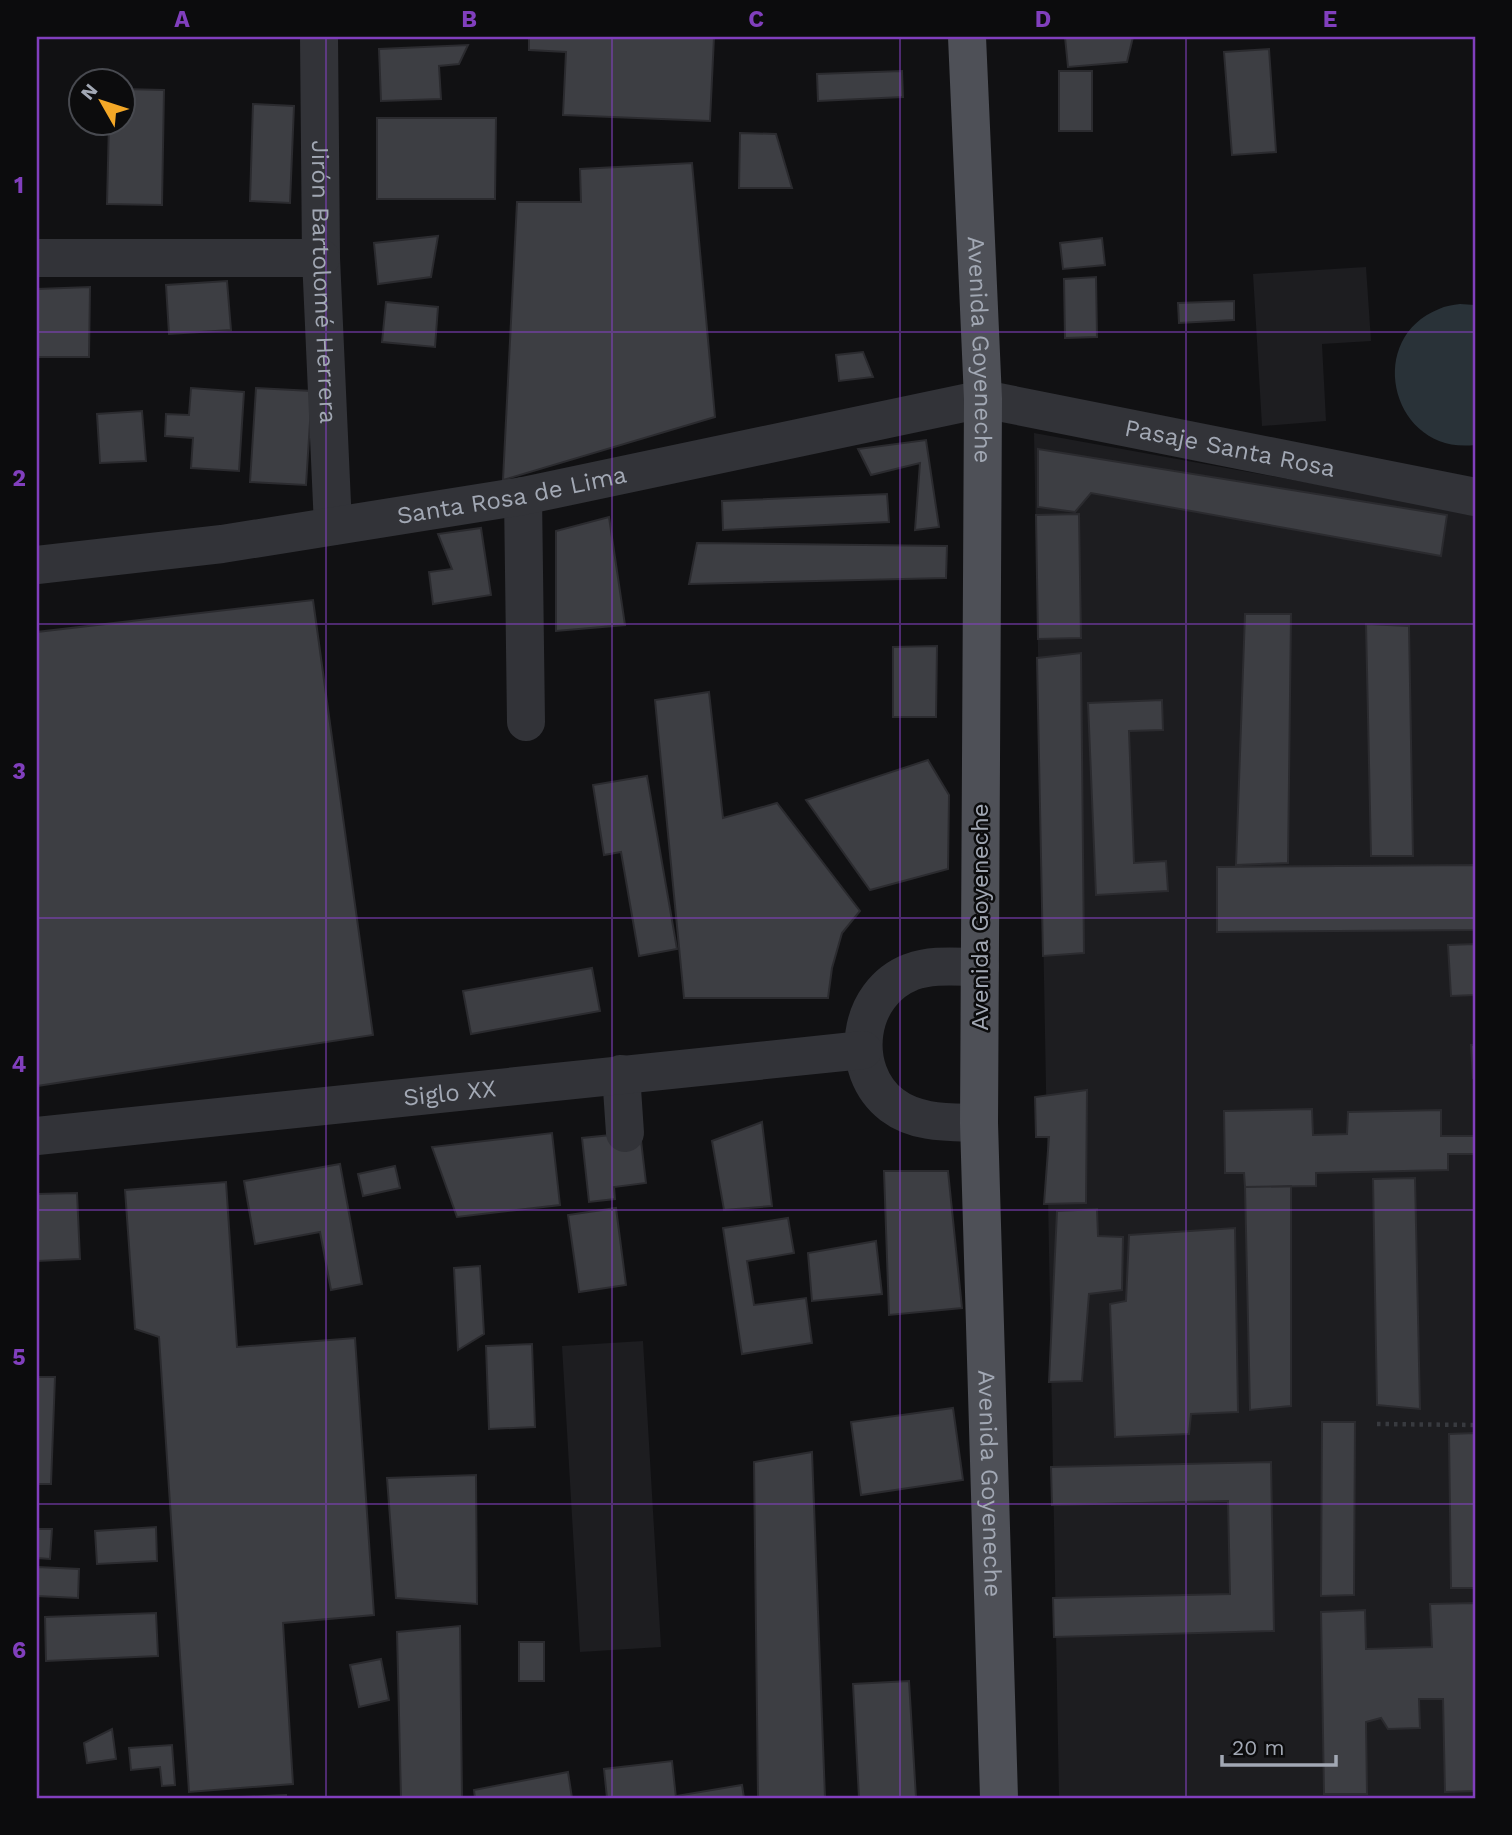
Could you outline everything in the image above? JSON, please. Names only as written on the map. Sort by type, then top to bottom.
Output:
[{"type":"main road","name":"Avenida Goyeneche","points":[[967,37],[983,399],[979,1123],[999,1798]]},
{"type":"street","name":"Jirón Bartolomé Herrera","points":[[319,37],[321,258],[333,526]]},
{"type":"street","points":[[37,258],[321,258]]},
{"type":"street","name":"Santa Rosa de Lima","points":[[37,565],[222,544],[523,496],[983,399]]},
{"type":"street","name":"Pasaje Santa Rosa","points":[[983,399],[1475,497]]},
{"type":"street","points":[[523,496],[526,722]]},
{"type":"street","points":[[979,1123],[930,1121],[910,1116],[891,1104],[877,1089],[867,1070],[863,1050],[864,1026],[874,1004],[889,985],[909,973],[932,966],[980,967]]},
{"type":"street","name":"Siglo XX","points":[[37,1136],[863,1050]]},
{"type":"street","points":[[621,1074],[625,1133]]},
{"type":"path","points":[[1377,1424],[1475,1424]]},
{"type":"shaded area","points":[[1366,267],[1371,341],[1322,344],[1326,421],[1262,426],[1253,274]]},
{"type":"shaded area","points":[[1460,304],[1475,305],[1475,445],[1447,443],[1424,432],[1407,414],[1397,392],[1395,368],[1401,344],[1415,324],[1439,309]]},
{"type":"shaded area","points":[[1034,433],[1475,513],[1475,1798],[1059,1798]]},
{"type":"shaded area","points":[[643,1341],[661,1647],[580,1652],[562,1346]]},
{"type":"building","points":[[529,37],[714,37],[710,121],[563,115],[566,52],[529,50]]},
{"type":"building","points":[[1065,37],[1133,37],[1127,62],[1068,67]]},
{"type":"building","points":[[468,45],[459,64],[439,66],[441,99],[381,101],[379,49]]},
{"type":"building","points":[[1269,49],[1276,152],[1232,155],[1224,52]]},
{"type":"building","points":[[902,71],[903,97],[818,101],[817,74]]},
{"type":"building","points":[[1059,71],[1092,71],[1092,131],[1059,131]]},
{"type":"building","points":[[136,89],[164,90],[162,205],[107,204],[109,136],[136,136]]},
{"type":"building","points":[[253,104],[294,106],[290,203],[250,201]]},
{"type":"building","points":[[377,118],[496,118],[495,199],[377,199]]},
{"type":"building","points":[[740,133],[776,134],[792,188],[739,188]]},
{"type":"building","points":[[692,163],[715,417],[503,480],[517,202],[581,202],[580,169]]},
{"type":"building","points":[[438,236],[431,277],[378,284],[374,243]]},
{"type":"building","points":[[1102,238],[1105,265],[1063,269],[1060,243]]},
{"type":"building","points":[[1096,277],[1097,337],[1065,338],[1064,279]]},
{"type":"building","points":[[227,281],[231,330],[169,334],[166,285]]},
{"type":"building","points":[[90,287],[89,357],[37,357],[37,289]]},
{"type":"building","points":[[1234,301],[1234,320],[1179,323],[1178,303]]},
{"type":"building","points":[[386,302],[438,307],[435,347],[382,342]]},
{"type":"building","points":[[863,352],[873,377],[839,381],[836,355]]},
{"type":"building","points":[[191,388],[244,392],[239,471],[191,468],[193,438],[165,436],[166,414],[189,415]]},
{"type":"building","points":[[256,388],[312,391],[306,485],[250,482]]},
{"type":"building","points":[[142,411],[146,461],[100,463],[97,414]]},
{"type":"building","points":[[926,440],[939,527],[915,530],[920,463],[871,475],[858,449]]},
{"type":"building","points":[[1038,449],[1447,515],[1441,556],[1091,493],[1075,512],[1038,507]]},
{"type":"building","points":[[887,494],[889,522],[723,530],[722,501]]},
{"type":"building","points":[[1079,514],[1081,638],[1038,639],[1036,515]]},
{"type":"building","points":[[609,517],[625,625],[556,631],[556,531]]},
{"type":"building","points":[[481,528],[491,595],[433,604],[429,572],[452,569],[438,534]]},
{"type":"building","points":[[697,543],[947,546],[946,578],[689,584]]},
{"type":"building","points":[[313,600],[373,1035],[37,1086],[37,632]]},
{"type":"building","points":[[1245,614],[1291,614],[1288,863],[1236,865]]},
{"type":"building","points":[[1366,624],[1409,626],[1413,856],[1371,856]]},
{"type":"building","points":[[937,646],[936,717],[893,717],[893,647]]},
{"type":"building","points":[[1081,653],[1084,953],[1043,956],[1037,658]]},
{"type":"building","points":[[709,692],[723,818],[777,803],[860,911],[842,933],[832,968],[828,998],[684,998],[655,700]]},
{"type":"building","points":[[1162,700],[1163,730],[1129,731],[1134,863],[1166,861],[1168,891],[1096,895],[1088,703]]},
{"type":"building","points":[[928,760],[949,795],[948,869],[870,890],[806,800]]},
{"type":"building","points":[[647,776],[677,949],[639,956],[621,852],[604,855],[593,785]]},
{"type":"building","points":[[1475,865],[1475,930],[1217,932],[1217,867]]},
{"type":"building","points":[[1475,944],[1475,995],[1451,996],[1448,945]]},
{"type":"building","points":[[592,968],[600,1011],[471,1034],[463,991]]},
{"type":"building","points":[[1471,1045],[1475,1045],[1475,1078],[1473,1078]]},
{"type":"building","points":[[1087,1090],[1086,1203],[1044,1204],[1049,1137],[1036,1137],[1035,1097]]},
{"type":"building","points":[[1312,1109],[1313,1135],[1347,1134],[1348,1112],[1441,1110],[1441,1136],[1475,1136],[1475,1154],[1448,1154],[1448,1170],[1316,1173],[1316,1186],[1245,1187],[1244,1173],[1225,1173],[1224,1111]]},
{"type":"building","points":[[762,1122],[772,1206],[724,1210],[712,1141]]},
{"type":"building","points":[[640,1132],[646,1183],[614,1187],[615,1199],[589,1202],[582,1138]]},
{"type":"building","points":[[552,1133],[560,1205],[457,1217],[432,1147]]},
{"type":"building","points":[[340,1164],[362,1284],[331,1290],[320,1232],[255,1244],[244,1181]]},
{"type":"building","points":[[395,1166],[400,1188],[363,1196],[358,1174]]},
{"type":"building","points":[[884,1171],[948,1171],[962,1308],[889,1315]]},
{"type":"building","points":[[1415,1178],[1420,1409],[1377,1405],[1373,1179]]},
{"type":"building","points":[[226,1182],[237,1347],[355,1338],[374,1615],[283,1623],[293,1784],[189,1792],[159,1337],[135,1329],[125,1190]]},
{"type":"building","points":[[1291,1186],[1291,1406],[1250,1410],[1245,1187]]},
{"type":"building","points":[[77,1193],[80,1259],[37,1261],[37,1194]]},
{"type":"building","points":[[616,1208],[626,1285],[579,1292],[568,1215]]},
{"type":"building","points":[[1097,1209],[1098,1236],[1123,1237],[1122,1290],[1089,1294],[1082,1381],[1049,1382],[1057,1211]]},
{"type":"building","points":[[788,1218],[794,1253],[747,1261],[754,1305],[806,1298],[812,1343],[742,1354],[723,1228]]},
{"type":"building","points":[[1235,1228],[1238,1412],[1191,1414],[1189,1434],[1115,1437],[1110,1304],[1126,1301],[1129,1235]]},
{"type":"building","points":[[876,1241],[882,1294],[812,1301],[808,1253]]},
{"type":"building","points":[[480,1266],[484,1334],[458,1350],[454,1268]]},
{"type":"building","points":[[532,1344],[535,1427],[489,1429],[486,1346]]},
{"type":"building","points":[[37,1377],[55,1377],[51,1484],[37,1484]]},
{"type":"building","points":[[953,1408],[963,1480],[861,1495],[851,1422]]},
{"type":"building","points":[[1322,1422],[1355,1422],[1354,1595],[1321,1596]]},
{"type":"building","points":[[1475,1433],[1475,1588],[1451,1588],[1449,1434]]},
{"type":"building","points":[[812,1452],[825,1798],[758,1798],[754,1462]]},
{"type":"building","points":[[1271,1462],[1274,1631],[1054,1637],[1053,1598],[1230,1594],[1228,1501],[1052,1505],[1051,1467]]},
{"type":"building","points":[[476,1475],[477,1604],[396,1598],[387,1478]]},
{"type":"building","points":[[156,1527],[157,1561],[97,1564],[95,1531]]},
{"type":"building","points":[[37,1529],[52,1529],[50,1559],[37,1558]]},
{"type":"building","points":[[37,1567],[79,1569],[78,1598],[37,1596]]},
{"type":"building","points":[[1475,1603],[1475,1791],[1445,1792],[1443,1699],[1419,1699],[1420,1728],[1388,1729],[1381,1718],[1366,1722],[1367,1794],[1324,1794],[1321,1612],[1365,1610],[1366,1649],[1432,1647],[1430,1604]]},
{"type":"building","points":[[156,1613],[158,1656],[46,1661],[45,1617]]},
{"type":"building","points":[[460,1626],[462,1798],[401,1798],[397,1632]]},
{"type":"building","points":[[519,1642],[544,1642],[544,1681],[519,1681]]},
{"type":"building","points":[[381,1659],[389,1700],[359,1707],[350,1665]]},
{"type":"building","points":[[909,1681],[916,1798],[859,1798],[853,1684]]},
{"type":"building","points":[[112,1729],[116,1759],[87,1763],[84,1743]]},
{"type":"building","points":[[172,1745],[175,1785],[162,1786],[160,1767],[131,1770],[129,1748]]},
{"type":"building","points":[[672,1761],[676,1798],[607,1798],[604,1769]]},
{"type":"building","points":[[568,1772],[572,1798],[475,1798],[474,1790]]},
{"type":"building","points":[[742,1785],[744,1798],[676,1798],[676,1796]]},
{"type":"building","points":[[286,1795],[286,1798],[220,1798]]}]
